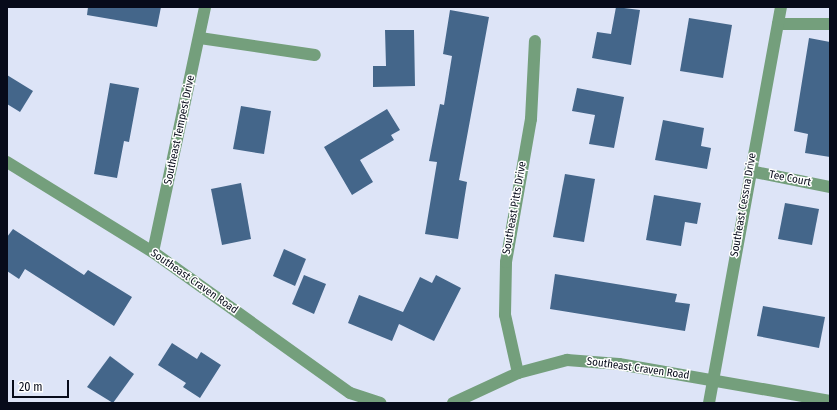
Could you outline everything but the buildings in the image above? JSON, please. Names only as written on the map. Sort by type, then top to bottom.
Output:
[{"type":"street","name":"Southeast Tempest Drive","points":[[153,252],[200,38],[205,7]]},
{"type":"street","name":"Southeast Cessna Drive","points":[[709,403],[781,7]]},
{"type":"street","points":[[778,24],[830,24]]},
{"type":"street","points":[[200,38],[314,55]]},
{"type":"street","name":"Southeast Pitts Drive","points":[[518,374],[505,315],[506,262],[531,119],[535,41]]},
{"type":"street","name":"Southeast Craven Road","points":[[7,162],[153,252],[350,393],[380,403]]},
{"type":"street","name":"Tee Court","points":[[750,171],[830,187]]},
{"type":"street","name":"Southeast Craven Road","points":[[453,403],[518,374],[567,360],[619,364],[830,401]]}]
